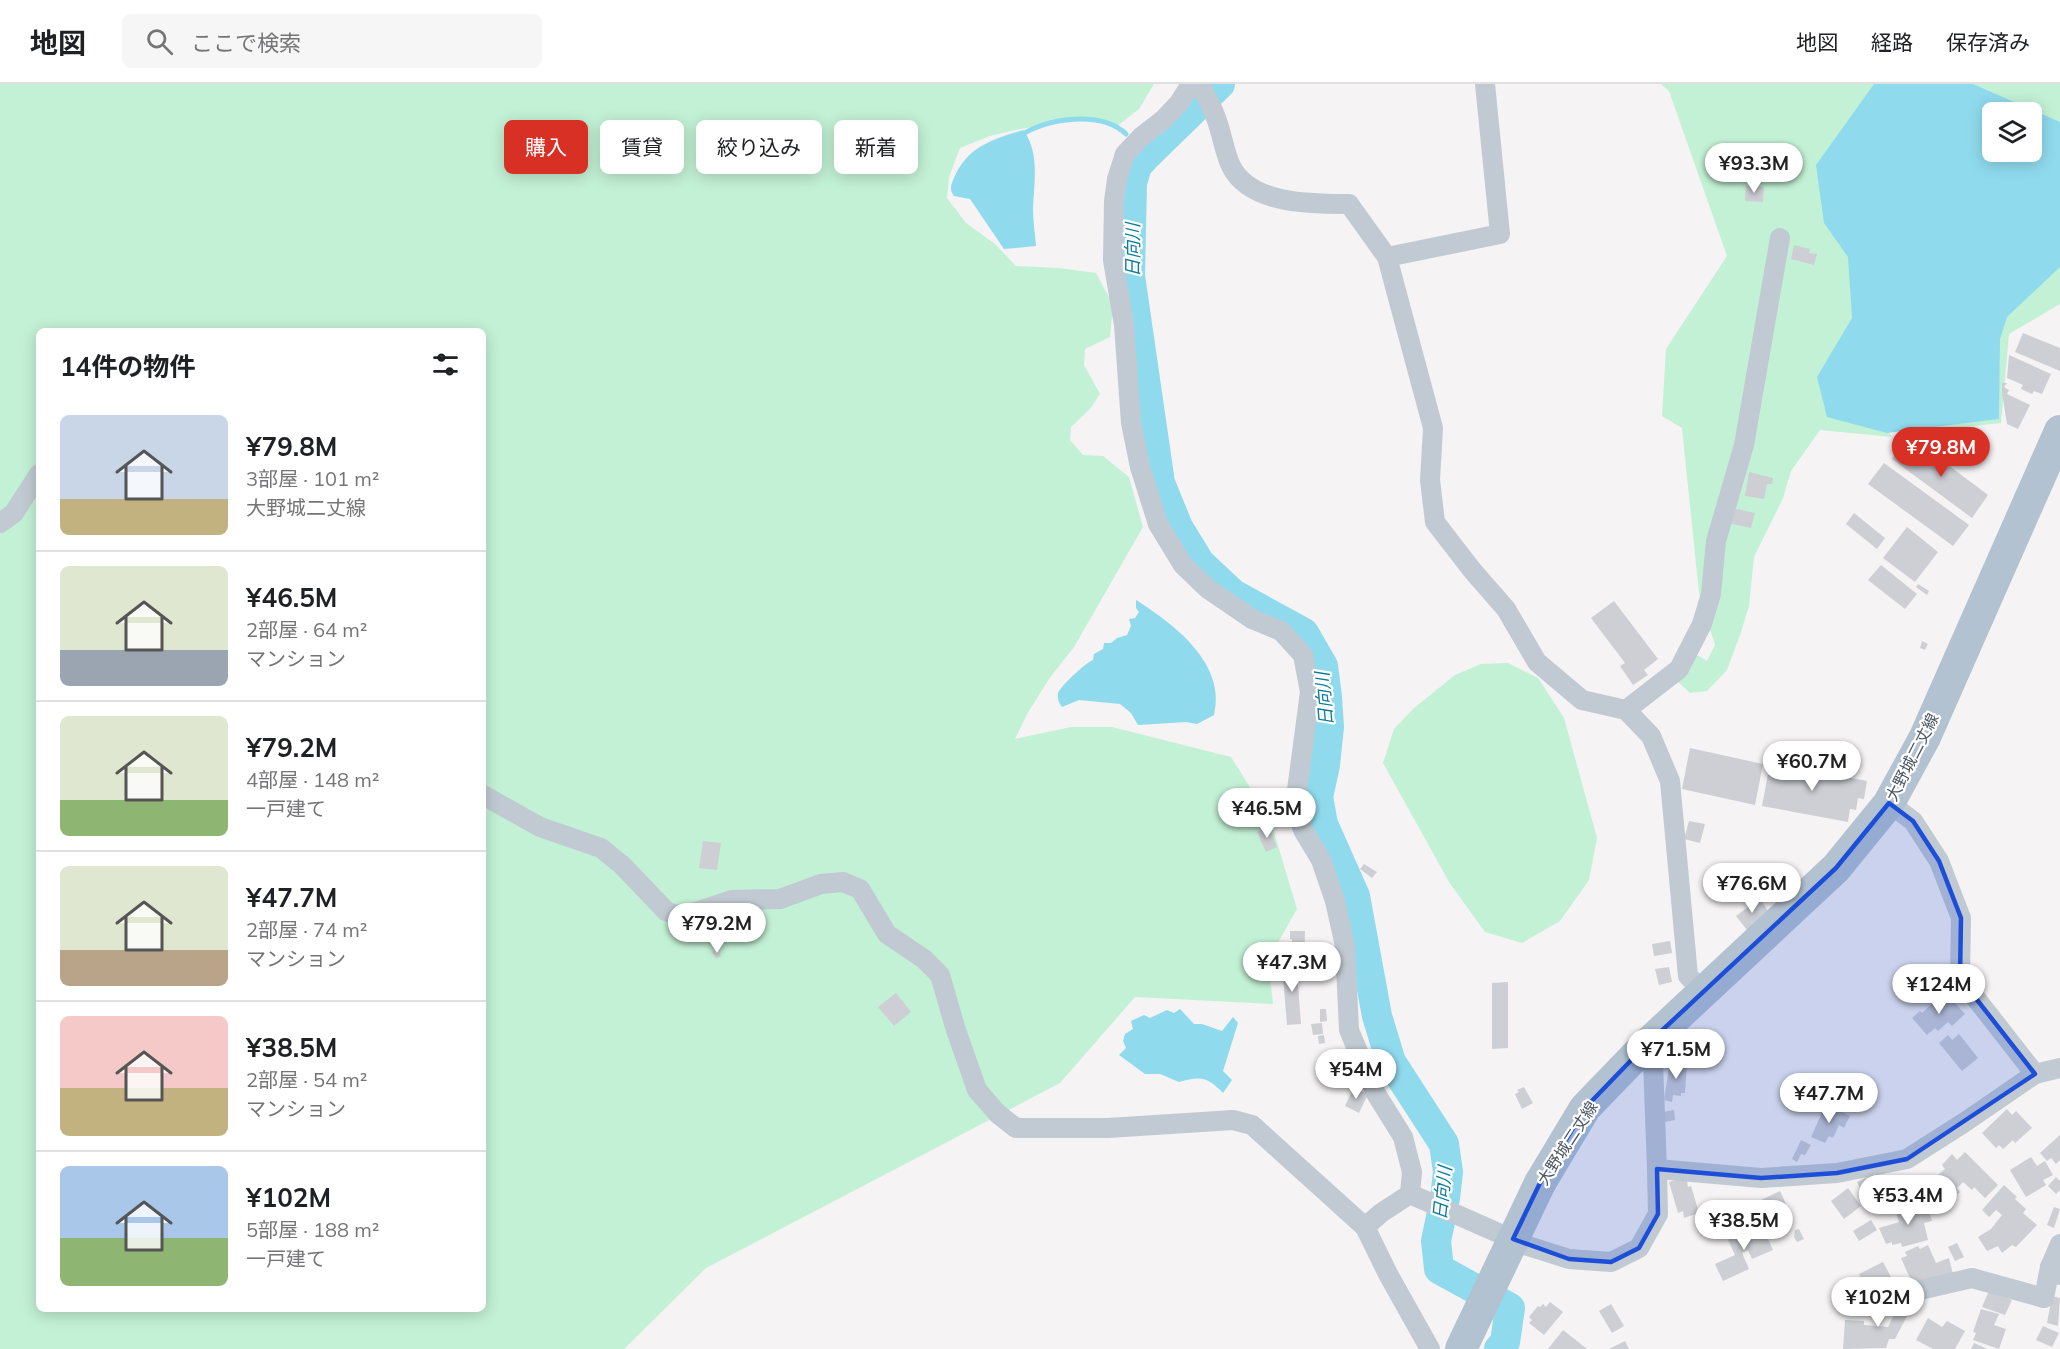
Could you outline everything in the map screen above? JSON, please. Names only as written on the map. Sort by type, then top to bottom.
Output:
[{"type":"main road","name":"大野城二丈線","points":[[1461,1349],[1540,1183],[1585,1108],[1641,1050],[1836,868],[1889,803],[1925,737],[2060,431]]},
{"type":"street","points":[[1191,84],[1179,103],[1163,120],[1141,137],[1125,154],[1117,179],[1114,201],[1113,260],[1124,325],[1131,423],[1140,466],[1158,524],[1183,564],[1208,588],[1252,619],[1281,631],[1303,655],[1310,692],[1295,805],[1304,830],[1321,860],[1335,901],[1345,946],[1349,1030],[1376,1092],[1403,1137],[1417,1197]]},
{"type":"street","points":[[1200,84],[1215,116],[1231,167],[1244,181],[1260,192],[1278,199],[1311,204],[1349,204],[1387,257],[1433,428],[1430,480],[1436,522],[1472,570],[1506,609],[1537,662],[1582,700],[1626,710],[1651,736],[1670,781],[1688,976],[1704,992]]},
{"type":"street","points":[[1387,257],[1500,234],[1485,84]]},
{"type":"street","points":[[1626,710],[1679,669],[1702,624],[1711,594],[1716,541],[1744,445],[1780,238]]},
{"type":"street","points":[[0,522],[14,513],[36,479]]},
{"type":"street","points":[[486,797],[540,827],[601,848],[622,865],[666,911],[681,917],[732,900],[780,899],[821,884],[843,882],[860,889],[887,934],[924,958],[940,975],[977,1090],[998,1114],[1016,1128],[1108,1128],[1233,1120],[1252,1125],[1365,1227],[1388,1274],[1430,1349]]},
{"type":"street","points":[[1889,803],[1913,821],[1939,861],[1961,918],[1960,978],[2035,1074]]},
{"type":"street","points":[[1365,1227],[1382,1213],[1417,1197],[1528,1246],[1569,1259],[1611,1262],[1640,1248],[1658,1214],[1653,1062],[1641,1050]]},
{"type":"street","points":[[1657,1169],[1761,1178],[1837,1173],[1907,1159],[2035,1074],[2060,1068]]},
{"type":"street","points":[[1920,1290],[1971,1278],[2044,1298],[2055,1271],[2060,1244]]},
{"type":"highlighted area","points":[[1889,803],[1913,821],[1939,861],[1961,918],[1960,978],[2035,1074],[1907,1159],[1837,1173],[1761,1178],[1657,1169],[1658,1214],[1639,1248],[1611,1262],[1569,1259],[1513,1239],[1540,1183],[1585,1108],[1641,1050],[1836,868]]},
{"type":"green space","points":[[0,84],[1154,84],[1139,109],[1117,126],[1094,119],[1051,124],[990,136],[960,148],[949,177],[947,198],[966,223],[995,244],[1016,266],[1096,273],[1113,305],[1110,337],[1085,349],[1084,365],[1100,394],[1090,409],[1071,427],[1070,440],[1083,455],[1103,456],[1129,477],[1143,527],[1074,647],[1049,679],[1027,714],[1015,739],[1071,727],[1112,727],[1231,757],[1270,819],[1297,909],[1268,960],[1273,1004],[1135,997],[1060,1083],[706,1268],[624,1349],[0,1349]]},
{"type":"green space","points":[[1661,84],[1879,84],[1851,259],[1879,424],[1893,437],[1820,430],[1791,471],[1783,498],[1754,557],[1749,606],[1727,670],[1707,691],[1690,693],[1676,680],[1680,656],[1699,656],[1707,661],[1715,645],[1699,593],[1682,428],[1662,416],[1666,349],[1727,256],[1669,91]]},
{"type":"green space","points":[[1943,84],[2060,84],[2060,130],[2042,119],[2042,102],[2000,102]]},
{"type":"green space","points":[[2060,258],[2060,304],[2009,334],[2001,423],[1910,433],[1909,420]]},
{"type":"green space","points":[[1508,663],[1538,678],[1564,718],[1597,838],[1589,880],[1560,921],[1522,943],[1485,932],[1449,882],[1383,763],[1394,729],[1413,709],[1455,675],[1481,664]]},
{"type":"water","points":[[1874,84],[1973,84],[2014,102],[1982,102],[1982,162],[2042,162],[2042,114],[2060,122],[2060,267],[2007,317],[2000,339],[1999,419],[1887,433],[1827,417],[1817,377],[1852,318],[1848,257],[1824,223],[1816,165]]},
{"type":"water","points":[[1023,130],[1034,158],[1033,213],[1036,246],[1004,249],[970,199],[954,196],[951,187],[960,167],[974,151],[991,141]]},
{"type":"water","points":[[1136,600],[1181,633],[1205,663],[1213,679],[1216,696],[1214,715],[1197,724],[1186,722],[1138,725],[1131,713],[1120,704],[1079,700],[1062,707],[1058,693],[1068,680],[1093,660],[1094,654],[1103,649],[1104,643],[1111,643],[1127,635],[1131,626],[1129,619],[1135,618],[1139,612],[1136,608]]},
{"type":"water","points":[[1180,1009],[1194,1024],[1202,1024],[1222,1031],[1233,1017],[1238,1023],[1223,1071],[1232,1080],[1223,1093],[1203,1079],[1179,1082],[1160,1074],[1145,1074],[1119,1055],[1126,1048],[1123,1041],[1125,1034],[1133,1029],[1131,1021],[1144,1015],[1150,1018],[1167,1010],[1174,1013]]},
{"type":"building","points":[[1746,186],[1764,187],[1763,202],[1745,201]]},
{"type":"building","points":[[1794,245],[1810,249],[1809,253],[1817,254],[1814,265],[1791,259]]},
{"type":"building","points":[[2023,333],[2060,348],[2060,371],[2015,352]]},
{"type":"building","points":[[2009,355],[2051,374],[2042,394],[2034,391],[2032,394],[2021,389],[2023,385],[2007,378]]},
{"type":"building","points":[[2002,383],[2007,383],[2004,387],[2009,390],[2007,394],[2030,405],[2018,429],[2007,424]]},
{"type":"building","points":[[1915,440],[1988,495],[1972,518],[1892,459],[1901,446],[1907,451]]},
{"type":"building","points":[[1884,463],[1969,525],[1953,546],[1868,484]]},
{"type":"building","points":[[1749,472],[1773,478],[1772,484],[1767,484],[1764,499],[1745,496]]},
{"type":"building","points":[[1732,508],[1755,513],[1751,528],[1728,523]]},
{"type":"building","points":[[1854,513],[1885,538],[1877,549],[1846,524]]},
{"type":"building","points":[[1907,527],[1938,552],[1915,582],[1883,558]]},
{"type":"building","points":[[1881,565],[1917,594],[1905,609],[1868,580]]},
{"type":"building","points":[[1918,584],[1929,591],[1927,595],[1916,587]]},
{"type":"building","points":[[1614,601],[1658,659],[1644,670],[1648,675],[1633,685],[1620,666],[1625,663],[1591,618]]},
{"type":"building","points":[[1922,641],[1928,644],[1925,650],[1920,648]]},
{"type":"building","points":[[1690,748],[1763,764],[1755,805],[1682,789]]},
{"type":"building","points":[[1770,763],[1867,781],[1864,799],[1858,798],[1856,810],[1850,809],[1848,822],[1762,806]]},
{"type":"building","points":[[1689,821],[1705,824],[1700,843],[1684,839]]},
{"type":"building","points":[[1269,827],[1277,847],[1266,852],[1257,832]]},
{"type":"building","points":[[703,841],[721,843],[717,870],[699,868]]},
{"type":"building","points":[[1364,864],[1377,872],[1372,878],[1360,869]]},
{"type":"building","points":[[1760,898],[1768,911],[1747,930],[1736,916]]},
{"type":"building","points":[[749,913],[749,918],[758,917],[759,931],[726,932],[726,914]]},
{"type":"building","points":[[696,921],[705,927],[701,933],[692,927]]},
{"type":"building","points":[[1290,931],[1305,931],[1304,960],[1292,960]]},
{"type":"building","points":[[1670,941],[1672,953],[1654,956],[1652,944]]},
{"type":"building","points":[[718,950],[721,956],[716,958],[712,952]]},
{"type":"building","points":[[1299,962],[1300,972],[1297,972],[1301,1024],[1287,1025],[1282,963]]},
{"type":"building","points":[[1669,967],[1672,982],[1659,985],[1655,969]]},
{"type":"building","points":[[1508,982],[1508,1048],[1492,1049],[1492,983]]},
{"type":"building","points":[[1945,992],[1965,1014],[1952,1026],[1948,1022],[1938,1031],[1935,1028],[1927,1035],[1912,1018],[1920,1011],[1922,1013]]},
{"type":"building","points":[[896,993],[911,1012],[894,1026],[878,1007]]},
{"type":"building","points":[[1320,1009],[1326,1009],[1327,1021],[1320,1022]]},
{"type":"building","points":[[1322,1023],[1323,1034],[1313,1035],[1311,1024]]},
{"type":"building","points":[[1959,1034],[1978,1058],[1962,1071],[1939,1043],[1948,1035],[1952,1040]]},
{"type":"building","points":[[1324,1035],[1325,1043],[1319,1044],[1318,1036]]},
{"type":"building","points":[[1672,1045],[1679,1049],[1673,1058],[1666,1055]]},
{"type":"building","points":[[1670,1061],[1687,1064],[1685,1093],[1681,1093],[1681,1096],[1673,1095],[1672,1102],[1664,1100]]},
{"type":"building","points":[[1354,1087],[1368,1094],[1359,1113],[1345,1106]]},
{"type":"building","points":[[1524,1087],[1533,1103],[1522,1109],[1515,1094],[1519,1092],[1517,1090]]},
{"type":"building","points":[[1826,1104],[1850,1116],[1844,1128],[1839,1125],[1833,1138],[1829,1136],[1825,1143],[1811,1137]]},
{"type":"building","points":[[2007,1109],[2012,1115],[2016,1111],[2032,1128],[2015,1143],[2013,1140],[2003,1149],[1999,1145],[1996,1148],[1982,1133]]},
{"type":"building","points":[[1674,1110],[1675,1120],[1665,1122],[1663,1112]]},
{"type":"building","points":[[2060,1135],[2060,1160],[2056,1164],[2051,1158],[2047,1161],[2040,1153]]},
{"type":"building","points":[[1801,1140],[1811,1145],[1805,1155],[1801,1154],[1797,1162],[1792,1159]]},
{"type":"building","points":[[1965,1152],[1998,1185],[1985,1198],[1974,1187],[1972,1190],[1963,1182],[1957,1188],[1960,1192],[1952,1200],[1940,1186],[1943,1182],[1938,1175],[1945,1169],[1942,1165],[1952,1154],[1957,1160]]},
{"type":"building","points":[[2031,1157],[2037,1166],[2045,1161],[2053,1175],[2043,1180],[2046,1185],[2026,1197],[2010,1170]]},
{"type":"building","points":[[1871,1175],[1884,1200],[1870,1207],[1857,1182]]},
{"type":"building","points":[[1686,1177],[1699,1213],[1684,1218],[1683,1211],[1678,1213],[1669,1182]]},
{"type":"building","points":[[2056,1177],[2060,1181],[2060,1190],[2056,1194],[2048,1186]]},
{"type":"building","points":[[2004,1185],[2026,1209],[2023,1213],[2037,1225],[2016,1247],[2012,1245],[2002,1253],[1998,1246],[1987,1251],[1978,1237],[1991,1229],[2002,1215],[1996,1210],[1989,1217],[1982,1210]]},
{"type":"building","points":[[1848,1188],[1861,1206],[1844,1219],[1831,1201]]},
{"type":"building","points":[[1780,1191],[1786,1204],[1767,1213],[1761,1200]]},
{"type":"building","points":[[1926,1201],[1932,1221],[1924,1223],[1928,1240],[1902,1247],[1901,1243],[1886,1244],[1879,1228],[1899,1222],[1895,1209]]},
{"type":"building","points":[[2054,1207],[2060,1209],[2054,1228],[2047,1225]]},
{"type":"building","points":[[1871,1220],[1877,1230],[1859,1241],[1853,1231]]},
{"type":"building","points":[[1761,1224],[1773,1250],[1752,1259],[1748,1250],[1742,1253],[1749,1269],[1723,1281],[1715,1264],[1735,1255],[1728,1240],[1736,1236],[1734,1232],[1741,1228],[1743,1232]]},
{"type":"building","points":[[1799,1229],[1804,1239],[1797,1242],[1794,1237],[1795,1230]]},
{"type":"building","points":[[1957,1243],[1964,1257],[1955,1261],[1948,1247]]},
{"type":"building","points":[[1928,1245],[1936,1263],[1949,1258],[1953,1274],[1921,1282],[1914,1281],[1909,1276],[1901,1258],[1907,1256],[1905,1252],[1918,1246],[1920,1249]]},
{"type":"building","points":[[1883,1262],[1891,1277],[1865,1288],[1859,1274]]},
{"type":"building","points":[[1907,1288],[1918,1295],[1895,1339],[1889,1339],[1886,1348],[1843,1349],[1845,1320],[1864,1321],[1864,1325],[1888,1327]]},
{"type":"building","points":[[1989,1291],[2012,1300],[2005,1315],[1982,1307]]},
{"type":"building","points":[[1877,1293],[1882,1309],[1861,1316],[1860,1314],[1852,1316],[1848,1303]]},
{"type":"building","points":[[2052,1296],[2060,1298],[2058,1326],[2047,1323]]},
{"type":"building","points":[[1550,1302],[1563,1312],[1544,1335],[1529,1323],[1532,1320],[1529,1317],[1538,1306],[1543,1304],[1546,1307]]},
{"type":"building","points":[[1611,1304],[1624,1326],[1612,1333],[1599,1311]]},
{"type":"building","points":[[1981,1309],[1999,1314],[1994,1325],[2006,1329],[1999,1349],[1973,1340],[1976,1333],[1973,1332]]},
{"type":"building","points":[[1928,1318],[1942,1327],[1947,1321],[1965,1331],[1955,1349],[1933,1349],[1916,1340]]},
{"type":"building","points":[[2043,1326],[2059,1333],[2052,1347],[2036,1340]]},
{"type":"building","points":[[1563,1330],[1587,1349],[1548,1349]]},
{"type":"building","points":[[1625,1341],[1629,1349],[1609,1349]]},
{"type":"building","points":[[1974,1343],[1987,1349],[1971,1349]]},
{"type":"waterway","name":"日向川","points":[[1220,84],[1137,166],[1132,183],[1130,276],[1160,483],[1178,527],[1200,563],[1233,594],[1304,633],[1323,666],[1329,727],[1325,765],[1318,797],[1323,824],[1355,896],[1377,1016],[1391,1062],[1444,1144],[1448,1172],[1436,1241],[1439,1269],[1510,1308],[1505,1342],[1499,1349]]},
{"type":"waterway","points":[[1020,136],[1044,125],[1073,119],[1103,122],[1115,126],[1126,134]]}]
